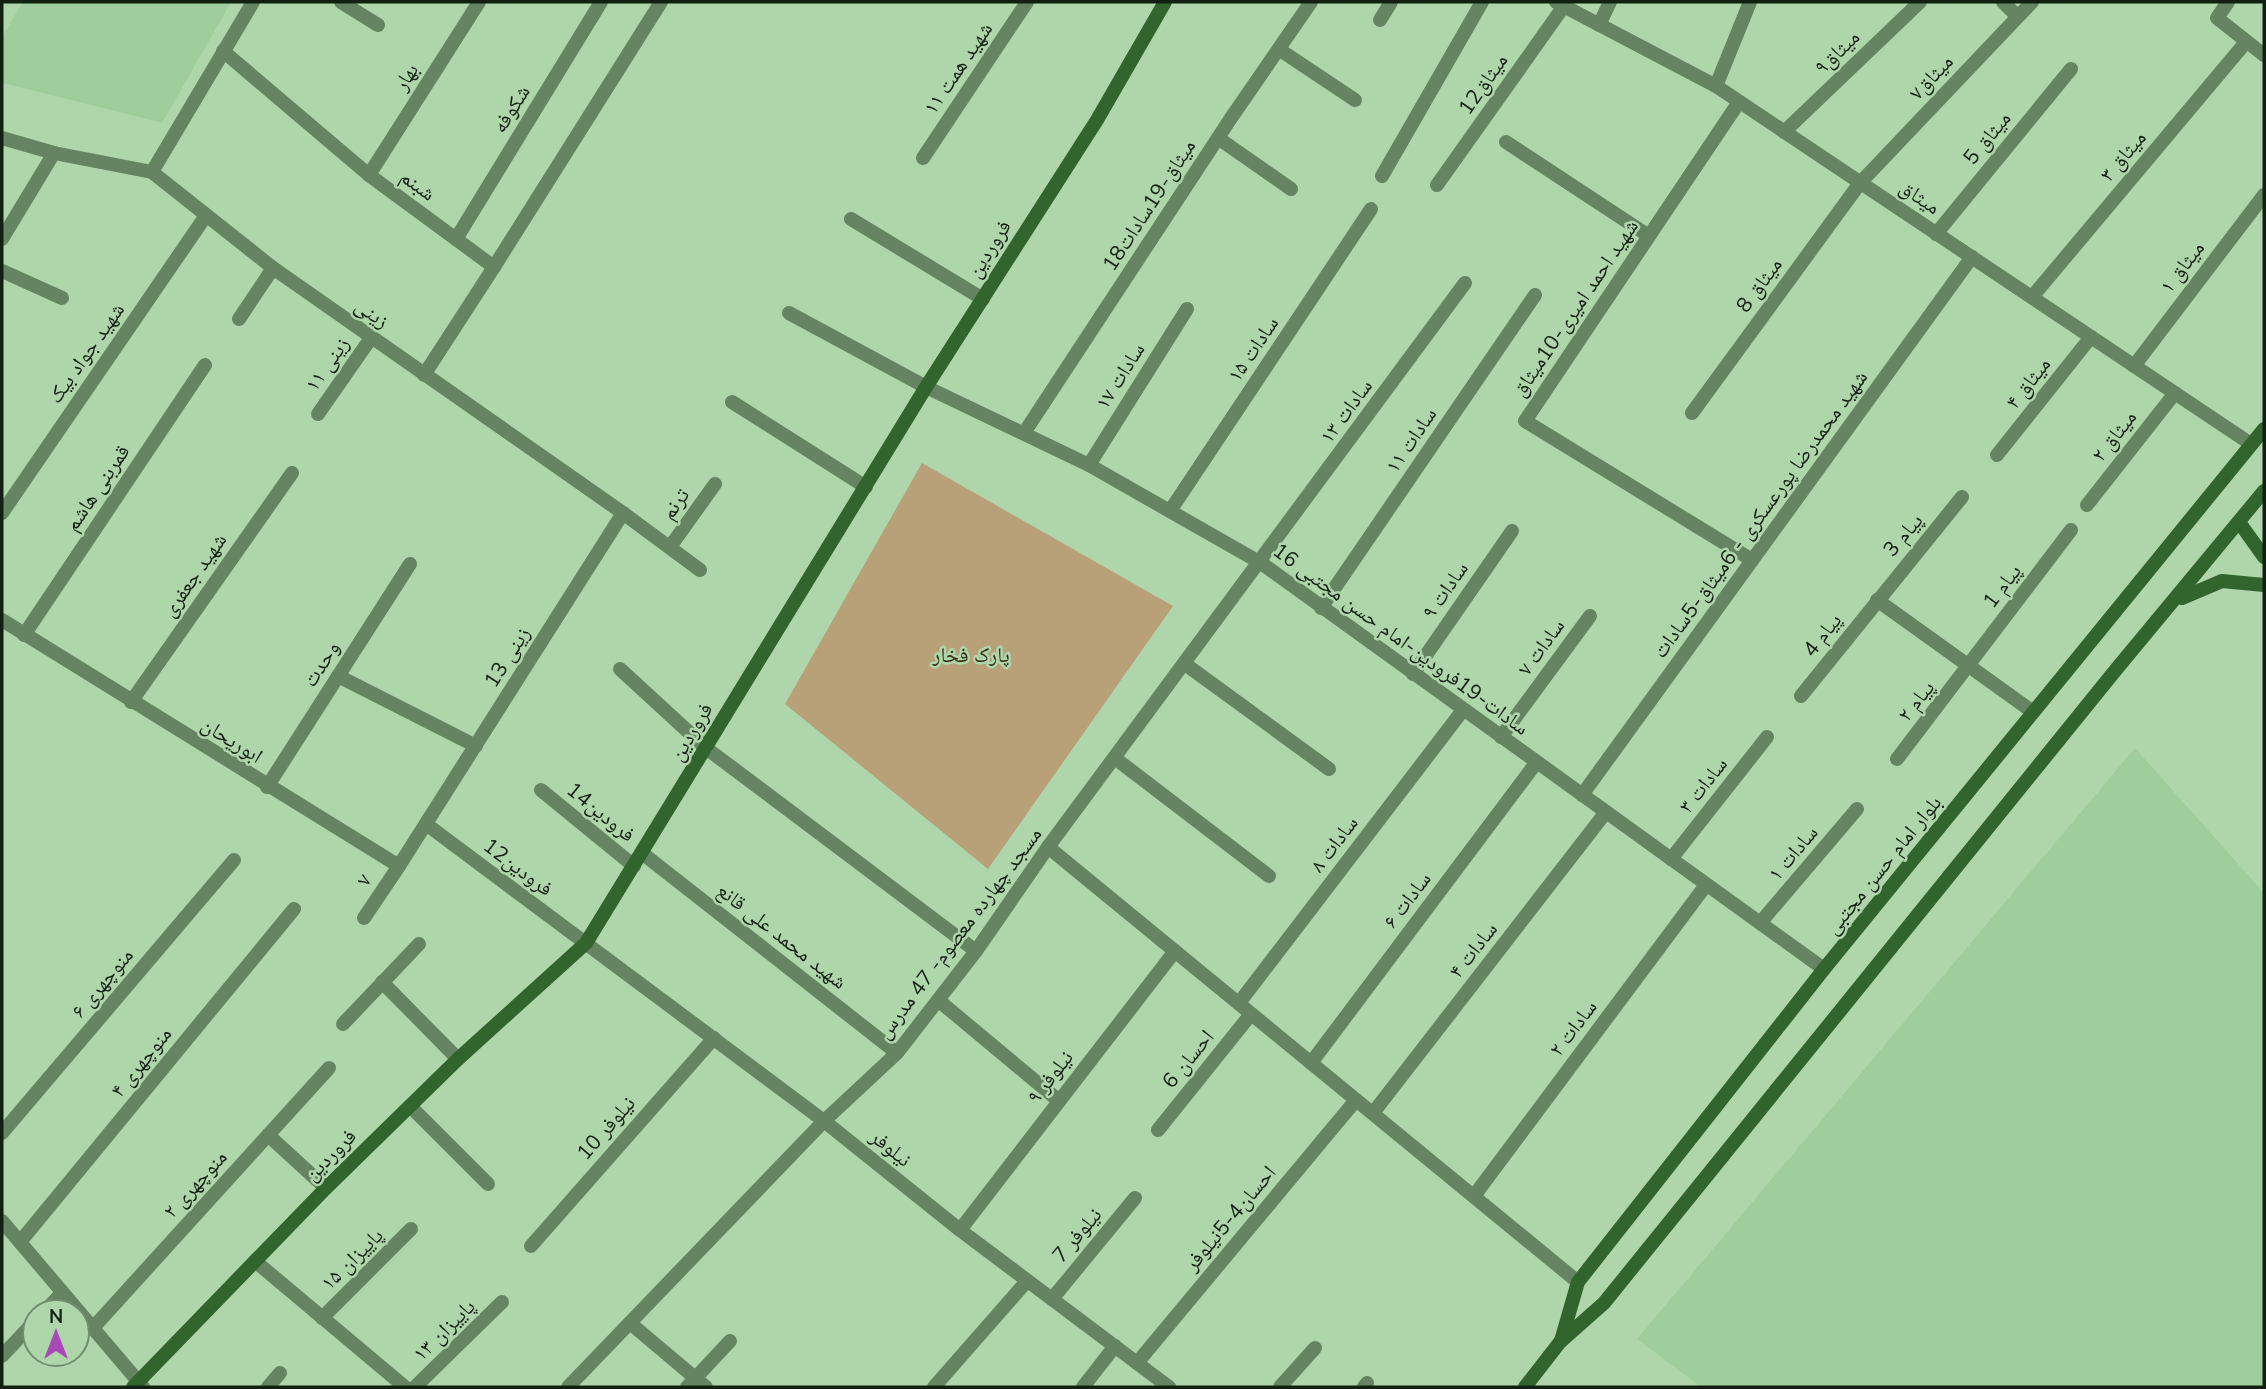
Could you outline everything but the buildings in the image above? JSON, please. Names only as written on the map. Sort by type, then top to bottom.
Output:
[{"type":"main road","name":"فروردین","points":[[138,1386],[326,1188],[458,1059],[586,943],[926,387],[1097,120],[1166,2]]},
{"type":"main road","name":"بلوار امام حسن مجتبی","points":[[1560,1342],[1578,1282],[1824,969],[2090,646],[2264,429]]},
{"type":"main road","name":"بلوار امام حسن مجتبی","points":[[1525,1387],[1560,1342],[1604,1303],[2263,495]]},
{"type":"main road","points":[[2239,522],[2264,557]]},
{"type":"main road","points":[[2167,610],[2189,593],[2222,581],[2264,584]]},
{"type":"street","points":[[152,172],[253,2]]},
{"type":"street","points":[[341,2],[378,25]]},
{"type":"street","name":"بهار","points":[[369,175],[479,2]]},
{"type":"street","name":"شکوفه","points":[[456,239],[601,2]]},
{"type":"street","points":[[424,375],[661,2]]},
{"type":"street","name":"شهید همت ۱۱","points":[[923,158],[1027,2]]},
{"type":"street","name":"18میثاق-19سادات","points":[[1024,433],[1311,2]]},
{"type":"street","points":[[1380,20],[1391,2]]},
{"type":"street","points":[[1382,176],[1482,2]]},
{"type":"street","points":[[1599,24],[1610,2]]},
{"type":"street","points":[[1716,86],[1750,2]]},
{"type":"street","name":"میثاق۹","points":[[1784,132],[1920,2]]},
{"type":"street","points":[[2003,2],[2017,16]]},
{"type":"street","name":"میثاق۷","points":[[1860,183],[2032,2]]},
{"type":"street","points":[[2228,2],[2217,18],[2264,55]]},
{"type":"street","name":"میثاق","points":[[1560,4],[1716,86],[2251,444]]},
{"type":"street","name":"12میثاق","points":[[1437,185],[1560,4]]},
{"type":"street","name":"میثاق ۳","points":[[2032,297],[2246,42]]},
{"type":"street","points":[[1280,50],[1355,100]]},
{"type":"street","name":"شبنم","points":[[223,51],[369,175],[494,267]]},
{"type":"street","name":"میثاق 5","points":[[1936,233],[2071,69]]},
{"type":"street","name":"شهید احمد امیری-10میثاق","points":[[1739,102],[1525,421],[1752,560]]},
{"type":"street","name":"زینی","points":[[2,138],[54,153],[152,172],[205,217],[273,268],[700,570]]},
{"type":"street","points":[[1218,138],[1291,189]]},
{"type":"street","points":[[1506,142],[1649,236]]},
{"type":"street","points":[[2,239],[54,153]]},
{"type":"street","name":"میثاق 8","points":[[1692,412],[1860,183]]},
{"type":"street","name":"میثاق ۱","points":[[2134,366],[2264,195]]},
{"type":"street","name":"سادات ۱۵","points":[[1170,511],[1371,209]]},
{"type":"street","name":"شهید جواد بیک","points":[[2,513],[205,217]]},
{"type":"street","points":[[851,219],[983,299]]},
{"type":"street","name":"شهید محمدرضا پورعسکری - 6میثاق-5سادات","points":[[1582,795],[1972,257]]},
{"type":"street","points":[[239,319],[273,268]]},
{"type":"street","points":[[2,271],[62,298]]},
{"type":"street","name":"سادات ۱۳","points":[[1261,563],[1465,283]]},
{"type":"street","name":"سادات ۱۱","points":[[1321,608],[1535,295]]},
{"type":"street","name":"سادات ۱۷","points":[[1089,464],[1187,309]]},
{"type":"street","name":"سادات-19فرودین-امام حسن مجتبی 16","points":[[789,313],[926,387],[1089,464],[1261,563],[1824,969]]},
{"type":"street","name":"میثاق ۴","points":[[1997,455],[2091,337]]},
{"type":"street","name":"زینی ۱۱","points":[[318,414],[371,338]]},
{"type":"street","name":"قمربنی هاشم","points":[[24,635],[205,365]]},
{"type":"street","name":"میثاق ۲","points":[[2087,505],[2175,393]]},
{"type":"street","points":[[732,402],[866,487]]},
{"type":"street","name":"شهید جعفری","points":[[131,702],[292,473]]},
{"type":"street","name":"ترنم","points":[[670,547],[715,484]]},
{"type":"street","name":"پیام 3","points":[[1877,600],[1962,497]]},
{"type":"street","name":"زینی 13","points":[[426,824],[623,513]]},
{"type":"street","name":"پیام 1","points":[[1968,668],[2071,530]]},
{"type":"street","name":"سادات ۹","points":[[1413,674],[1512,531]]},
{"type":"street","name":"مسجد چهارده معصوم- 47 مدرس","points":[[568,1387],[824,1121],[897,1052],[976,951],[1048,847],[1261,563]]},
{"type":"street","name":"وحدت","points":[[267,787],[410,564]]},
{"type":"street","points":[[1877,600],[1968,668],[2033,712]]},
{"type":"street","name":"پیام 4","points":[[1801,696],[1877,600]]},
{"type":"street","name":"سادات ۷","points":[[1501,737],[1590,616]]},
{"type":"street","name":"ابوریحان","points":[[2,621],[399,866]]},
{"type":"street","points":[[1185,664],[1329,769]]},
{"type":"street","name":"پیام ۲","points":[[1897,759],[1968,668]]},
{"type":"street","points":[[620,669],[706,747],[976,951]]},
{"type":"street","points":[[338,676],[476,746]]},
{"type":"street","name":"سادات ۸","points":[[1239,1003],[1463,710]]},
{"type":"street","name":"سادات ۳","points":[[1671,859],[1767,737]]},
{"type":"street","points":[[1116,759],[1269,876]]},
{"type":"street","name":"سادات ۶","points":[[1311,1063],[1536,763]]},
{"type":"street","name":"14فرودین","points":[[541,790],[638,859]]},
{"type":"street","name":"سادات ‍‍۱","points":[[1760,923],[1857,809]]},
{"type":"street","name":"سادات ۴","points":[[1373,1113],[1606,812]]},
{"type":"street","points":[[399,866],[426,824]]},
{"type":"street","name":"12فرودین","points":[[426,824],[586,943]]},
{"type":"street","points":[[1048,847],[1578,1282]]},
{"type":"street","name":"شهید محمد علی قانع","points":[[638,859],[897,1052]]},
{"type":"street","name":"منوچهری ۶","points":[[2,1133],[234,860]]},
{"type":"street","name":"۷","points":[[364,918],[399,866]]},
{"type":"street","name":"سادات ۲","points":[[1474,1196],[1706,885]]},
{"type":"street","name":"منوچهری ۴","points":[[20,1242],[293,909]]},
{"type":"street","name":"نیلوفر","points":[[586,943],[824,1121],[960,1230],[1169,1387]]},
{"type":"street","points":[[343,1024],[419,944]]},
{"type":"street","name":"نیلوفر ۹","points":[[960,1230],[1175,951]]},
{"type":"street","points":[[382,982],[458,1059]]},
{"type":"street","points":[[938,1000],[1058,1100]]},
{"type":"street","name":"احسان 6","points":[[1157,1130],[1251,1014]]},
{"type":"street","name":"نیلوفر 10","points":[[531,1246],[713,1038]]},
{"type":"street","name":"منوچهری ۲","points":[[92,1329],[329,1068]]},
{"type":"street","name":"احسان4-5نیلوفر","points":[[1137,1363],[1356,1100]]},
{"type":"street","points":[[410,1106],[488,1184]]},
{"type":"street","points":[[268,1135],[326,1188]]},
{"type":"street","name":"نیلوفر 7","points":[[1052,1299],[1135,1198]]},
{"type":"street","points":[[2,1221],[138,1386]]},
{"type":"street","name":"پاییزان ۱۵","points":[[322,1318],[411,1229]]},
{"type":"street","points":[[255,1261],[405,1387]]},
{"type":"street","points":[[934,1387],[1027,1281]]},
{"type":"street","points":[[57,1298],[61,1294]]},
{"type":"street","name":"پاییزان ۱۳","points":[[415,1387],[502,1302]]},
{"type":"street","points":[[630,1323],[696,1384],[730,1341]]},
{"type":"street","points":[[2,1356],[21,1336]]},
{"type":"street","points":[[1083,1387],[1115,1346]]},
{"type":"street","points":[[1280,1387],[1315,1348]]},
{"type":"street","points":[[268,1387],[280,1373]]},
{"type":"shaded area","points":[[23,2],[231,2],[162,123],[2,83],[2,37]]},
{"type":"shaded area","points":[[2135,748],[2264,893],[2264,1387],[1701,1387],[1637,1339]]},
{"type":"green space","name":"پارک فخار","points":[[922,463],[1173,606],[988,869],[785,704]]}]
